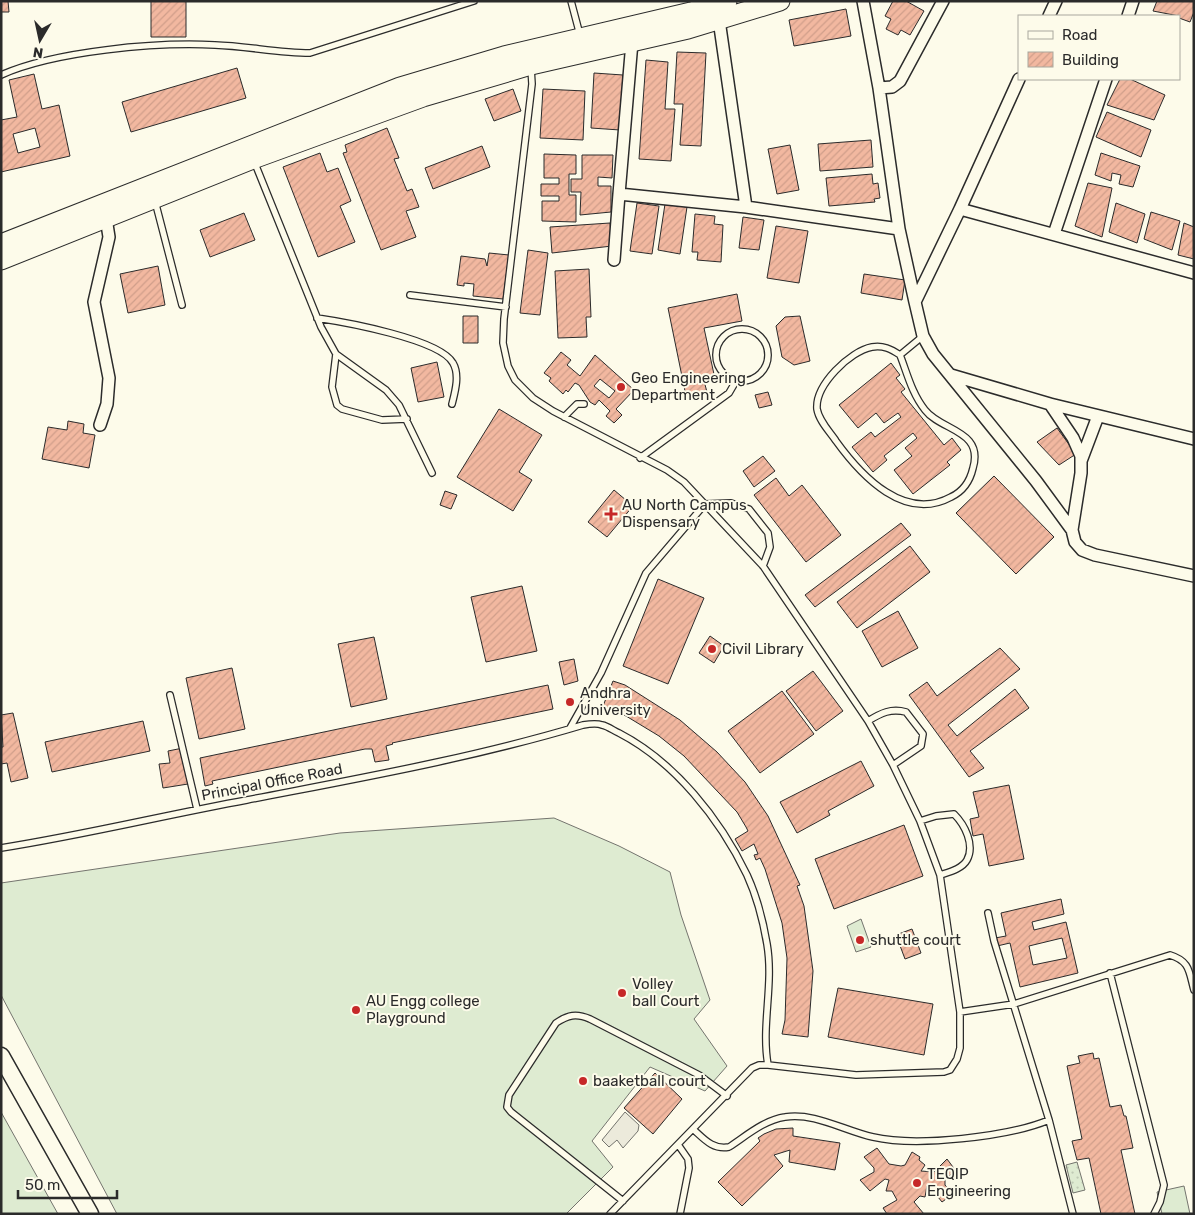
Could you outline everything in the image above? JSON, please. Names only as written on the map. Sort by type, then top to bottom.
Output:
[{"type":"main road","points":[[1,244],[400,87],[504,56],[691,12],[728,1]]},
{"type":"main road","points":[[1,260],[254,159],[423,97],[531,65],[719,20],[780,1]]},
{"type":"street","points":[[863,1],[880,88],[899,229],[924,336],[933,354],[1036,481],[1072,530],[1075,542],[1082,550],[1095,555],[1194,576]]},
{"type":"street","points":[[880,88],[892,87],[900,81],[943,1]]},
{"type":"street","points":[[1049,15],[1056,1]]},
{"type":"street","points":[[1128,15],[1133,1]]},
{"type":"street","points":[[719,20],[746,207]]},
{"type":"street","points":[[614,260],[632,42]]},
{"type":"street","points":[[915,302],[1020,80]]},
{"type":"street","points":[[1054,234],[1106,80]]},
{"type":"street","points":[[619,194],[746,207],[899,229]]},
{"type":"street","points":[[960,209],[1194,274]]},
{"type":"street","points":[[100,425],[107,404],[109,378],[94,302],[109,237],[106,218]]},
{"type":"street","points":[[950,374],[1050,404],[1194,439]]},
{"type":"street","points":[[1050,404],[1073,438],[1081,461],[1081,473],[1072,530]]},
{"type":"street","points":[[1081,461],[1098,416]]},
{"type":"street","points":[[1,1056],[90,1214]]},
{"type":"lane","points":[[1,75],[13,70],[80,54],[131,48],[213,44],[291,53],[310,53],[474,1]]},
{"type":"lane","points":[[571,1],[581,37]]},
{"type":"lane","points":[[531,65],[532,84],[503,343],[508,366],[515,380],[533,398],[640,458],[667,470],[684,482],[763,566],[868,721],[893,765],[920,821],[940,875],[960,1012],[957,1059],[950,1070],[944,1072],[856,1075],[768,1065],[759,1065],[752,1068],[694,1130],[610,1214]]},
{"type":"lane","points":[[254,159],[317,318],[336,354],[386,390],[399,405],[432,473]]},
{"type":"lane","points":[[154,199],[182,305]]},
{"type":"lane","points":[[410,295],[506,307]]},
{"type":"lane","points":[[317,318],[390,332],[441,352],[453,362],[456,372],[452,404]]},
{"type":"lane","points":[[743,328],[759,335],[768,350],[768,358],[760,374],[745,381],[736,381],[728,378],[717,364],[716,347],[727,333],[743,328]]},
{"type":"lane","points":[[900,355],[924,336]]},
{"type":"lane","points":[[878,346],[887,348],[900,355],[907,373],[917,400],[926,412],[960,432],[972,443],[975,464],[970,481],[958,494],[941,503],[924,506],[906,502],[868,479],[845,453],[822,421],[817,410],[818,398],[823,386],[841,365],[861,350],[878,346]]},
{"type":"lane","points":[[336,354],[332,387],[337,405],[342,409],[382,420],[407,420]]},
{"type":"lane","points":[[899,370],[907,373]]},
{"type":"lane","points":[[640,458],[729,393],[736,381]]},
{"type":"lane","points":[[564,417],[577,404],[584,404]]},
{"type":"lane","points":[[570,728],[601,673],[646,573],[706,504],[731,503],[749,509],[768,533],[770,547],[763,566]]},
{"type":"lane","points":[[170,695],[197,809]]},
{"type":"lane","points":[[868,721],[883,712],[900,710],[906,712],[922,734],[921,746],[893,765]]},
{"type":"lane","name":"Principal Office Road","points":[[1,848],[79,835],[197,809],[449,760],[546,736],[570,728],[602,724],[655,755],[701,802],[747,874],[760,908],[767,946],[770,978],[766,1019],[768,1065]]},
{"type":"lane","points":[[920,821],[936,816],[954,814],[964,824],[970,847],[967,861],[958,869],[940,875]]},
{"type":"lane","points":[[988,913],[994,941],[1048,1120],[1073,1214]]},
{"type":"lane","points":[[960,1012],[1014,1004],[1170,955],[1182,959],[1187,966],[1194,990]]},
{"type":"lane","points":[[1110,973],[1164,1184],[1160,1202],[1154,1214]]},
{"type":"lane","points":[[623,1201],[507,1107],[509,1095],[556,1023],[567,1016],[579,1014],[699,1075],[726,1096]]},
{"type":"lane","points":[[694,1130],[713,1146],[723,1148],[729,1147],[764,1124],[785,1116],[818,1120],[870,1136],[904,1142],[996,1133],[1036,1125],[1048,1120]]},
{"type":"lane","points":[[678,1146],[688,1159],[689,1168],[680,1214]]},
{"type":"green space","name":"AU Engg college Playground","points":[[554,818],[619,846],[670,872],[681,915],[710,1000],[694,1019],[727,1066],[705,1091],[650,1067],[592,1141],[613,1167],[566,1214],[117,1214],[1,995],[1,883],[340,833]]},
{"type":"green space","name":"shuttle court","points":[[861,919],[871,947],[856,952],[847,926]]},
{"type":"green space","points":[[1,1112],[58,1214],[1,1214]]},
{"type":"green space","points":[[1077,1162],[1085,1190],[1073,1193],[1066,1165]]},
{"type":"green space","points":[[1184,1186],[1190,1214],[1162,1214],[1157,1192]]},
{"type":"shaded area","points":[[625,1112],[639,1125],[638,1131],[623,1148],[617,1140],[609,1147],[602,1140]]},
{"type":"building","points":[[1,1],[8,1],[9,12],[1,12]]},
{"type":"building","points":[[151,1],[186,1],[186,37],[151,37]]},
{"type":"building","points":[[893,1],[906,1],[924,11],[910,35],[901,30],[898,35],[886,29],[891,19],[885,16]]},
{"type":"building","points":[[1157,1],[1194,1],[1194,12],[1190,22],[1180,18],[1180,15],[1153,11]]},
{"type":"building","points":[[846,9],[851,36],[794,46],[789,20]]},
{"type":"building","points":[[677,52],[706,53],[701,146],[680,145],[683,104],[674,104]]},
{"type":"building","points":[[646,60],[668,62],[665,109],[675,109],[671,161],[639,159]]},
{"type":"building","points":[[237,68],[246,98],[131,132],[122,102]]},
{"type":"building","points":[[594,73],[623,75],[620,130],[591,128]]},
{"type":"building","points":[[34,74],[42,109],[59,105],[70,156],[1,172],[1,120],[17,117],[9,80]],"holes":[[[35,128],[40,147],[18,153],[13,134]]]},
{"type":"building","points":[[1120,80],[1132,80],[1165,95],[1154,120],[1107,105]]},
{"type":"building","points":[[513,89],[521,111],[494,121],[485,99]]},
{"type":"building","points":[[543,89],[585,91],[583,140],[540,138]]},
{"type":"building","points":[[1107,112],[1151,130],[1141,157],[1096,137]]},
{"type":"building","points":[[387,128],[399,158],[394,159],[407,191],[412,189],[419,207],[406,211],[416,237],[381,250],[343,153],[347,152],[345,145]]},
{"type":"building","points":[[871,140],[873,167],[820,171],[818,144]]},
{"type":"building","points":[[790,145],[799,190],[777,194],[768,149]]},
{"type":"building","points":[[482,146],[490,167],[433,189],[425,168]]},
{"type":"building","points":[[320,153],[327,172],[338,168],[351,201],[340,206],[355,242],[318,257],[283,167]]},
{"type":"building","points":[[1101,153],[1140,166],[1133,187],[1119,184],[1121,175],[1112,173],[1111,181],[1095,175]]},
{"type":"building","points":[[544,154],[576,155],[576,174],[569,174],[569,195],[576,195],[576,222],[542,221],[542,201],[559,201],[559,196],[541,196],[541,184],[559,184],[559,178],[544,178]]},
{"type":"building","points":[[582,155],[613,155],[612,178],[598,177],[598,186],[611,186],[611,212],[580,215],[581,192],[571,192],[571,179],[582,179]]},
{"type":"building","points":[[872,174],[873,184],[878,183],[880,198],[874,199],[875,202],[829,206],[826,178]]},
{"type":"building","points":[[1088,183],[1112,188],[1102,237],[1075,226]]},
{"type":"building","points":[[637,203],[659,206],[652,254],[630,251]]},
{"type":"building","points":[[1116,203],[1145,214],[1137,243],[1109,232]]},
{"type":"building","points":[[665,204],[687,207],[680,254],[658,250]]},
{"type":"building","points":[[1151,212],[1180,221],[1172,250],[1144,239]]},
{"type":"building","points":[[244,213],[255,240],[210,257],[200,230]]},
{"type":"building","points":[[695,214],[715,216],[714,224],[723,225],[721,262],[697,260],[698,252],[692,252]]},
{"type":"building","points":[[743,217],[764,220],[759,250],[739,248]]},
{"type":"building","points":[[610,223],[612,246],[552,253],[550,227]]},
{"type":"building","points":[[1184,223],[1194,227],[1194,259],[1178,255]]},
{"type":"building","points":[[776,226],[808,231],[799,283],[767,278]]},
{"type":"building","points":[[528,250],[548,253],[540,315],[520,313]]},
{"type":"building","points":[[489,253],[509,255],[503,299],[473,296],[474,284],[464,283],[464,286],[457,285],[461,256],[485,259],[487,266]]},
{"type":"building","points":[[158,266],[165,305],[128,313],[120,274]]},
{"type":"building","points":[[589,269],[591,317],[586,317],[587,337],[558,338],[555,271]]},
{"type":"building","points":[[864,274],[905,280],[902,300],[861,293]]},
{"type":"building","points":[[737,294],[742,321],[704,328],[715,379],[704,381],[707,392],[686,396],[668,308]]},
{"type":"building","points":[[463,316],[478,316],[478,343],[463,343]]},
{"type":"building","points":[[800,316],[810,361],[794,365],[782,357],[776,326],[785,317]]},
{"type":"building","name":"Geo Engineering Department","points":[[561,352],[571,360],[567,365],[580,376],[595,355],[634,390],[616,409],[622,415],[614,423],[606,416],[610,411],[599,400],[595,405],[590,402],[579,385],[575,383],[568,392],[566,390],[563,394],[549,381],[551,378],[544,373]],"holes":[[[600,379],[615,391],[609,398],[594,386]]]},
{"type":"building","points":[[437,362],[444,397],[418,402],[411,368]]},
{"type":"building","points":[[891,363],[900,375],[896,378],[905,389],[901,392],[944,445],[952,438],[961,450],[947,462],[950,465],[913,494],[894,470],[912,456],[905,448],[917,438],[913,433],[884,456],[887,460],[873,472],[852,447],[871,432],[875,437],[901,417],[898,413],[884,423],[876,413],[858,428],[839,405]]},
{"type":"building","points":[[768,392],[772,405],[759,408],[755,395]]},
{"type":"building","points":[[499,409],[542,435],[519,472],[532,480],[513,511],[457,477]]},
{"type":"building","points":[[68,421],[84,424],[83,433],[95,435],[89,468],[42,459],[48,427],[67,430]]},
{"type":"building","points":[[1057,428],[1076,454],[1059,465],[1037,442]]},
{"type":"building","points":[[763,456],[775,471],[754,487],[743,471]]},
{"type":"building","points":[[994,476],[1054,537],[1016,574],[956,513]]},
{"type":"building","points":[[776,478],[789,496],[802,485],[841,535],[806,562],[754,495]]},
{"type":"building","name":"AU North Campus Dispensary","points":[[614,490],[633,506],[607,537],[588,522]]},
{"type":"building","points":[[445,491],[457,495],[451,509],[440,505]]},
{"type":"building","points":[[901,523],[911,535],[815,607],[805,595]]},
{"type":"building","points":[[910,546],[930,572],[857,628],[837,602]]},
{"type":"building","points":[[658,579],[704,598],[668,684],[623,666]]},
{"type":"building","points":[[522,586],[537,651],[486,662],[471,597]]},
{"type":"building","points":[[898,611],[918,648],[882,667],[862,631]]},
{"type":"building","name":"Civil Library","points":[[710,636],[724,646],[714,663],[699,653]]},
{"type":"building","points":[[374,637],[387,699],[351,707],[338,644]]},
{"type":"building","points":[[1000,648],[1020,669],[948,725],[957,736],[1015,689],[1029,708],[970,751],[984,768],[969,777],[909,695],[927,682],[937,696]]},
{"type":"building","points":[[574,659],[578,681],[564,685],[559,662]]},
{"type":"building","points":[[232,668],[245,729],[199,739],[186,678]]},
{"type":"building","points":[[813,671],[843,711],[816,731],[786,691]]},
{"type":"building","points":[[613,681],[625,685],[680,720],[717,752],[745,782],[768,816],[800,885],[797,886],[804,906],[813,971],[808,1037],[782,1034],[785,1020],[787,958],[782,923],[765,869],[760,858],[756,860],[754,855],[758,854],[754,844],[742,851],[735,839],[748,831],[746,827],[737,812],[684,756],[659,736],[626,716],[603,706]]},
{"type":"building","points":[[548,685],[553,709],[392,743],[386,746],[389,760],[375,762],[372,749],[365,749],[212,781],[213,784],[205,786],[200,758]]},
{"type":"building","points":[[782,691],[814,734],[760,773],[728,731]]},
{"type":"building","points":[[13,713],[28,778],[11,782],[7,763],[1,764],[1,747],[3,747],[1,715]]},
{"type":"building","points":[[143,721],[150,751],[52,772],[45,742]]},
{"type":"building","points":[[183,748],[188,784],[163,788],[159,764],[170,763],[168,751]]},
{"type":"building","points":[[861,761],[874,786],[828,811],[830,815],[797,833],[780,802]]},
{"type":"building","points":[[1009,785],[1024,859],[989,866],[983,834],[973,836],[970,819],[979,817],[973,792]]},
{"type":"building","points":[[904,825],[923,876],[834,909],[815,859]]},
{"type":"building","points":[[1061,899],[1064,914],[1032,922],[1034,930],[1066,922],[1078,973],[1020,987],[1010,943],[997,946],[995,938],[1006,936],[1001,913]],"holes":[[[1062,938],[1067,958],[1033,965],[1029,946]]]},
{"type":"building","points":[[912,929],[921,953],[905,959],[896,935]]},
{"type":"building","points":[[838,988],[933,1004],[924,1055],[828,1037]]},
{"type":"building","points":[[1093,1053],[1094,1059],[1099,1058],[1110,1107],[1121,1105],[1124,1116],[1126,1116],[1133,1148],[1121,1150],[1135,1214],[1101,1214],[1089,1158],[1077,1160],[1072,1141],[1082,1139],[1067,1066],[1080,1063],[1078,1056]]},
{"type":"building","points":[[655,1073],[682,1099],[653,1134],[624,1108]]},
{"type":"building","points":[[793,1128],[793,1136],[840,1143],[835,1170],[789,1162],[790,1150],[774,1155],[783,1166],[742,1206],[718,1182],[760,1141],[758,1138],[776,1129]]},
{"type":"building","name":"TEQIP Engineering","points":[[877,1148],[889,1164],[901,1166],[905,1165],[912,1152],[920,1157],[919,1160],[925,1165],[921,1171],[934,1172],[947,1159],[956,1171],[945,1179],[945,1185],[953,1194],[942,1202],[930,1187],[927,1186],[925,1197],[920,1196],[914,1202],[924,1214],[887,1214],[883,1208],[897,1200],[892,1191],[886,1191],[889,1180],[885,1179],[870,1191],[860,1180],[874,1172],[874,1168],[864,1157]]},
{"type":"place","name":"Geo Engineering Department","points":[[621,387]]},
{"type":"place","name":"AU North Campus Dispensary","points":[[611,514]]},
{"type":"place","name":"Civil Library","points":[[712,649]]},
{"type":"place","name":"Andhra University","points":[[570,702]]},
{"type":"place","name":"shuttle court","points":[[860,940]]},
{"type":"place","name":"Volley ball Court","points":[[622,993]]},
{"type":"place","name":"AU Engg college Playground","points":[[356,1010]]},
{"type":"place","name":"baaketball court","points":[[583,1081]]},
{"type":"place","name":"TEQIP Engineering","points":[[917,1183]]}]
